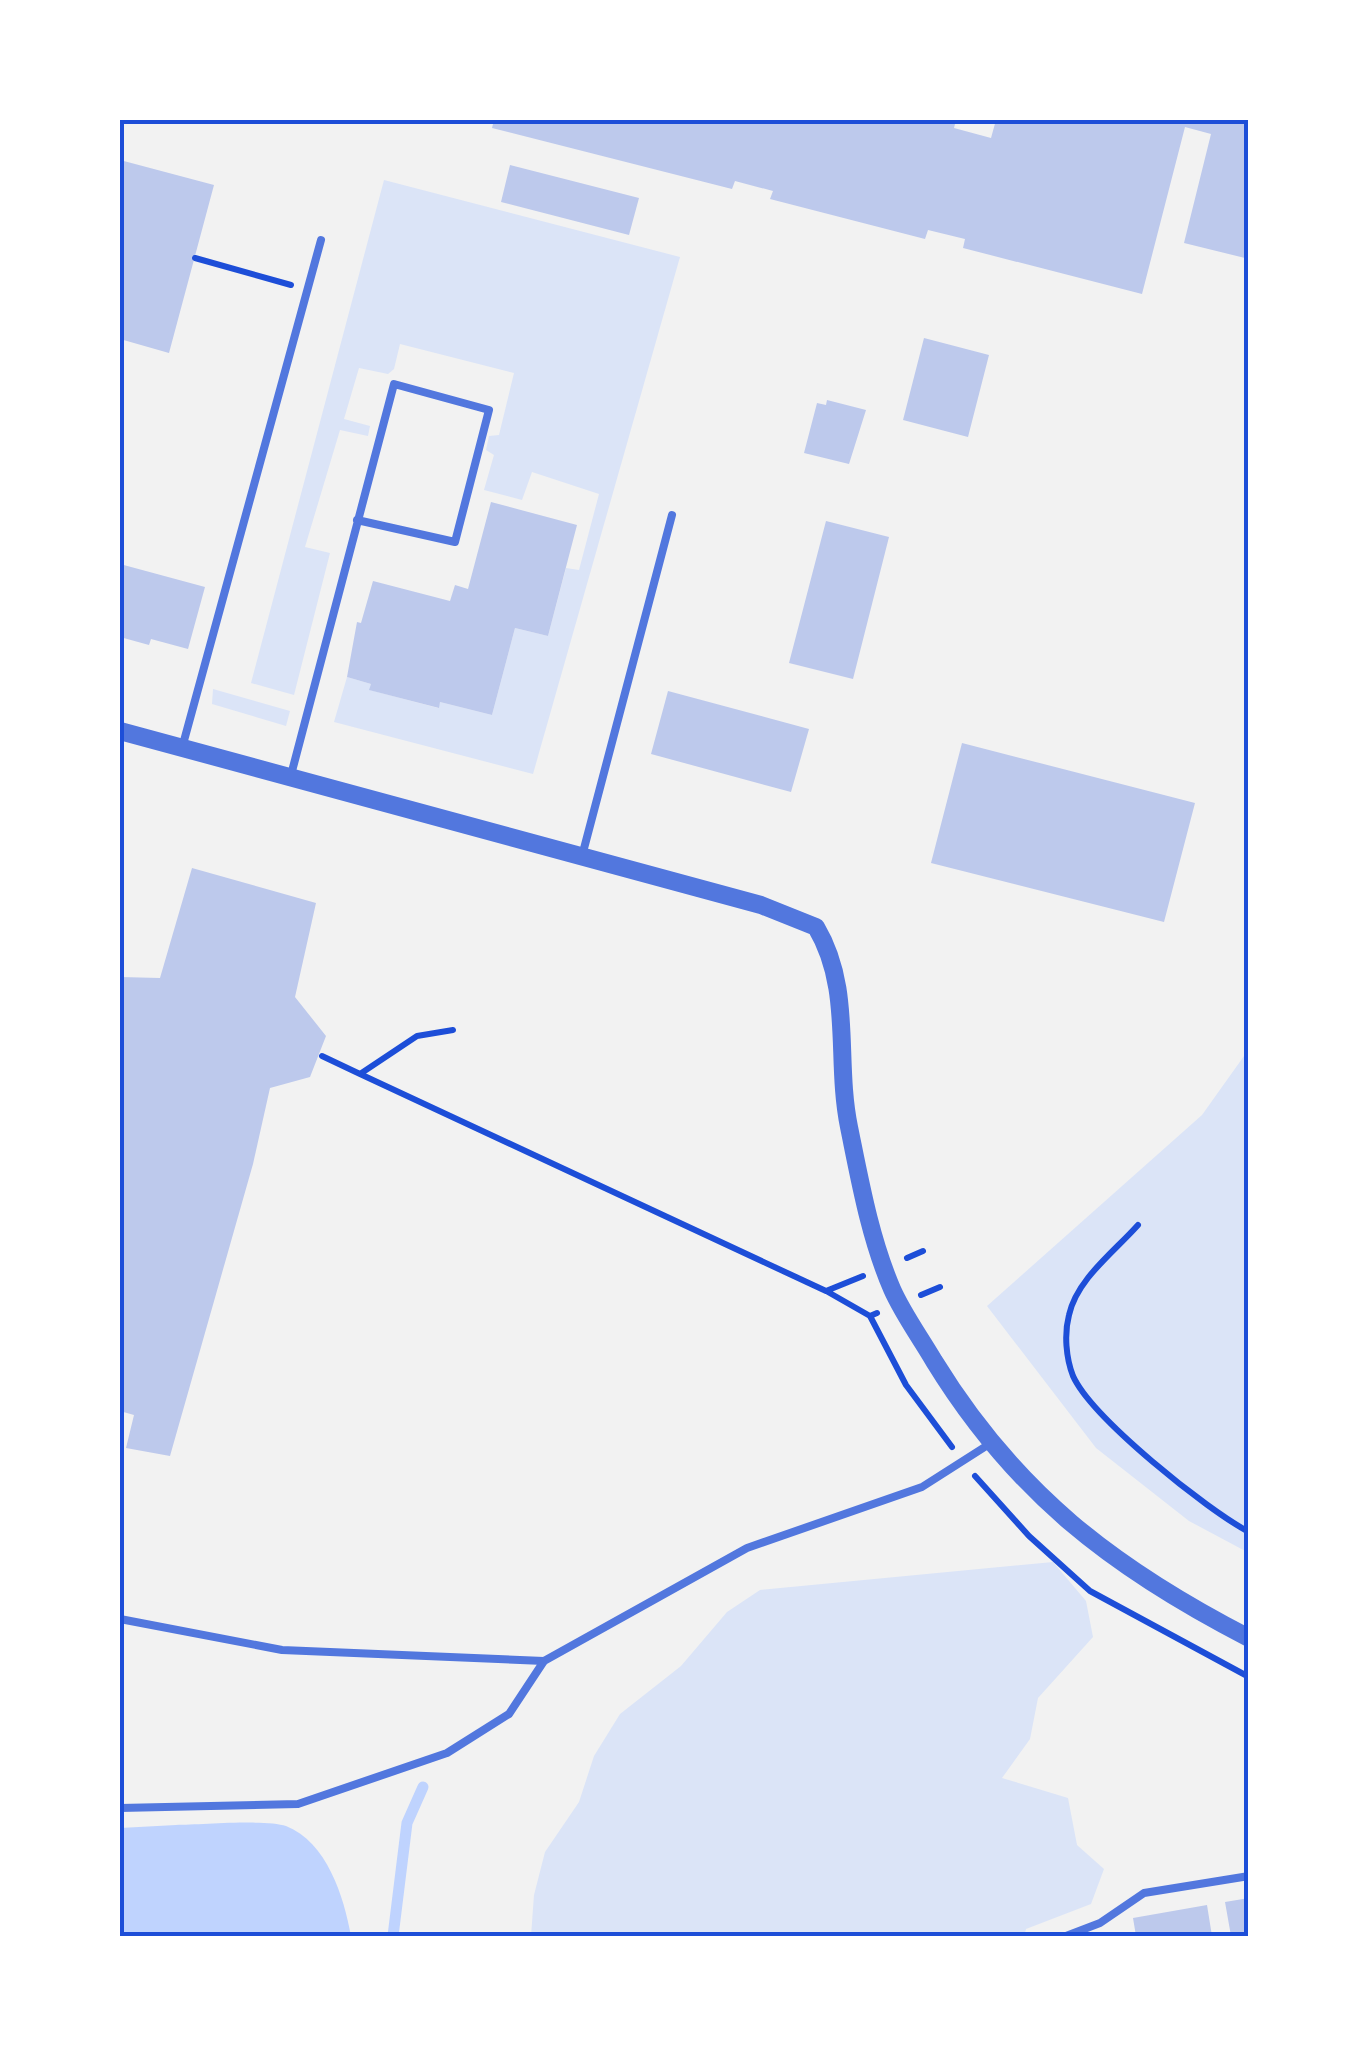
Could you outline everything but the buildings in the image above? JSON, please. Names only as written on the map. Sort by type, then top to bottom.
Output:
[{"type":"street","points":[[120,731],[782,910],[816,927],[837,972],[845,1108],[870,1224],[906,1315],[962,1407],[1036,1495],[1100,1548],[1169,1597],[1249,1638]]},
{"type":"lane","points":[[182,748],[320,240]]},
{"type":"lane","points":[[290,780],[357,520],[394,384],[488,410],[456,542],[357,520]]},
{"type":"lane","points":[[582,856],[672,514]]},
{"type":"lane","points":[[120,1808],[298,1804],[428,1759],[510,1714],[544,1661],[747,1548],[922,1487],[991,1443]]},
{"type":"lane","points":[[120,1618],[282,1650],[544,1661]]},
{"type":"lane","points":[[1066,1936],[1100,1923],[1144,1894],[1249,1876]]},
{"type":"path","points":[[194,258],[307,289]]},
{"type":"path","points":[[360,1074],[417,1036],[453,1030]]},
{"type":"path","points":[[322,1056],[826,1291],[870,1316]]},
{"type":"path","points":[[1138,1226],[1081,1287],[1069,1314],[1066,1343],[1074,1376],[1096,1407],[1220,1516],[1249,1532]]},
{"type":"path","points":[[826,1291],[923,1251]]},
{"type":"shaded area","points":[[384,180],[680,257],[533,774],[334,722],[347,677],[371,684],[370,690],[438,708],[440,702],[492,715],[515,628],[548,636],[566,568],[579,570],[599,494],[532,472],[522,500],[484,490],[494,455],[486,450],[489,436],[499,435],[514,373],[400,344],[394,369],[388,374],[359,368],[344,419],[370,426],[368,436],[340,430],[305,547],[330,553],[294,695],[251,683]]},
{"type":"shaded area","points":[[213,689],[290,711],[286,726],[212,704]]},
{"type":"shaded area","points":[[1249,1049],[1249,1553],[1189,1521],[1096,1448],[987,1306],[1202,1115]]},
{"type":"shaded area","points":[[1053,1562],[1086,1601],[1093,1637],[1038,1698],[1030,1739],[1002,1778],[1068,1798],[1077,1845],[1104,1869],[1091,1904],[1026,1929],[1024,1936],[531,1936],[534,1895],[545,1852],[579,1802],[594,1756],[620,1714],[681,1666],[727,1612],[760,1590]]},
{"type":"water","points":[[232,1823],[286,1826],[312,1844],[331,1872],[351,1936],[120,1936],[120,1828]]},
{"type":"waterway","points":[[393,1936],[407,1823],[423,1787]]}]
